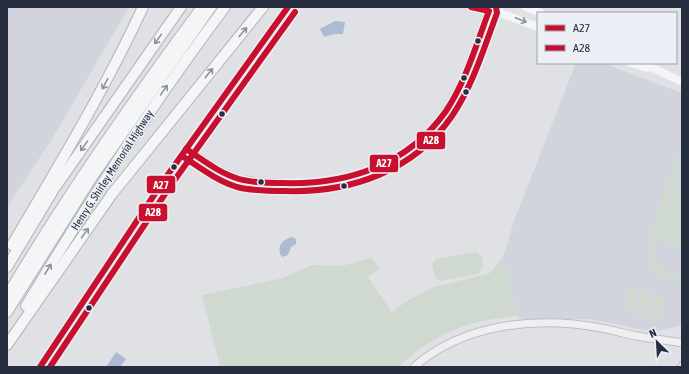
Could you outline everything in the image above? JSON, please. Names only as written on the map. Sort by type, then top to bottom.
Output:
[{"type":"highway","points":[[7,255],[91,110],[143,7]]},
{"type":"highway","points":[[123,49],[151,7]]},
{"type":"highway","points":[[7,267],[54,188],[181,7]]},
{"type":"highway","points":[[7,296],[40,239],[91,163],[202,7]]},
{"type":"highway","points":[[7,312],[90,180],[211,7]]},
{"type":"highway","name":"Henry G. Shirley Memorial Highway","points":[[7,339],[97,190],[163,92],[225,7]]},
{"type":"highway","points":[[7,345],[112,194],[263,7]]},
{"type":"main road","points":[[40,367],[89,290],[186,149],[288,7]]},
{"type":"main road","points":[[471,7],[498,11],[537,26]]},
{"type":"main road","points":[[526,7],[538,12]]},
{"type":"main road","points":[[634,64],[654,70],[682,82]]},
{"type":"main road","points":[[645,64],[654,70]]},
{"type":"street","points":[[186,149],[222,172],[240,179],[252,181],[315,184],[341,181],[374,170],[395,159],[417,143],[445,112],[462,81],[486,9]]},
{"type":"street","points":[[414,367],[450,342],[471,334],[495,328],[546,323],[568,323],[601,327],[637,336],[682,343]]},
{"type":"street","points":[[665,340],[670,337],[682,339]]},
{"type":"shaded area","points":[[7,7],[129,7],[52,139],[7,207]]},
{"type":"shaded area","points":[[576,64],[606,64],[682,93],[682,324],[654,332],[590,319],[519,319],[503,257],[515,218]]},
{"type":"shaded area","points":[[682,144],[682,161],[653,248],[658,264],[670,274],[682,276],[682,282],[672,281],[657,274],[649,261],[647,244]]},
{"type":"shaded area","points":[[682,169],[682,248],[658,240]]},
{"type":"shaded area","points":[[476,252],[482,256],[483,268],[478,274],[440,281],[435,277],[432,264],[436,259]]},
{"type":"shaded area","points":[[503,257],[518,316],[483,321],[453,330],[425,345],[398,367],[220,367],[202,295],[283,278],[312,265],[342,266],[371,258],[380,268],[368,277],[392,312],[407,301],[434,287],[490,273]]},
{"type":"shaded area","points":[[630,285],[640,289],[631,313],[621,309]]},
{"type":"shaded area","points":[[642,289],[653,293],[644,317],[634,314]]},
{"type":"shaded area","points":[[655,294],[666,298],[657,322],[647,319]]},
{"type":"water","points":[[335,21],[345,22],[343,34],[334,34],[324,37],[320,29]]},
{"type":"water","points":[[292,237],[296,239],[296,244],[291,247],[288,255],[282,257],[279,250],[282,242]]},
{"type":"water","points":[[116,352],[126,359],[121,366],[123,367],[106,367]]},
{"type":"transit line","name":"A27","points":[[40,367],[164,180],[288,7]]},
{"type":"transit line","name":"A27","points":[[186,149],[211,166],[239,179],[267,183],[307,183],[331,180],[374,168],[395,158],[414,145],[431,130],[446,111],[459,88],[489,11],[471,7]]},
{"type":"transit line","name":"A28","points":[[182,156],[222,181],[237,187],[255,190],[310,191],[357,183],[379,175],[400,164],[419,151],[437,135],[452,116],[466,92],[478,66],[497,13],[496,7]]},
{"type":"transit line","name":"A28","points":[[50,367],[171,185],[295,12]]}]
